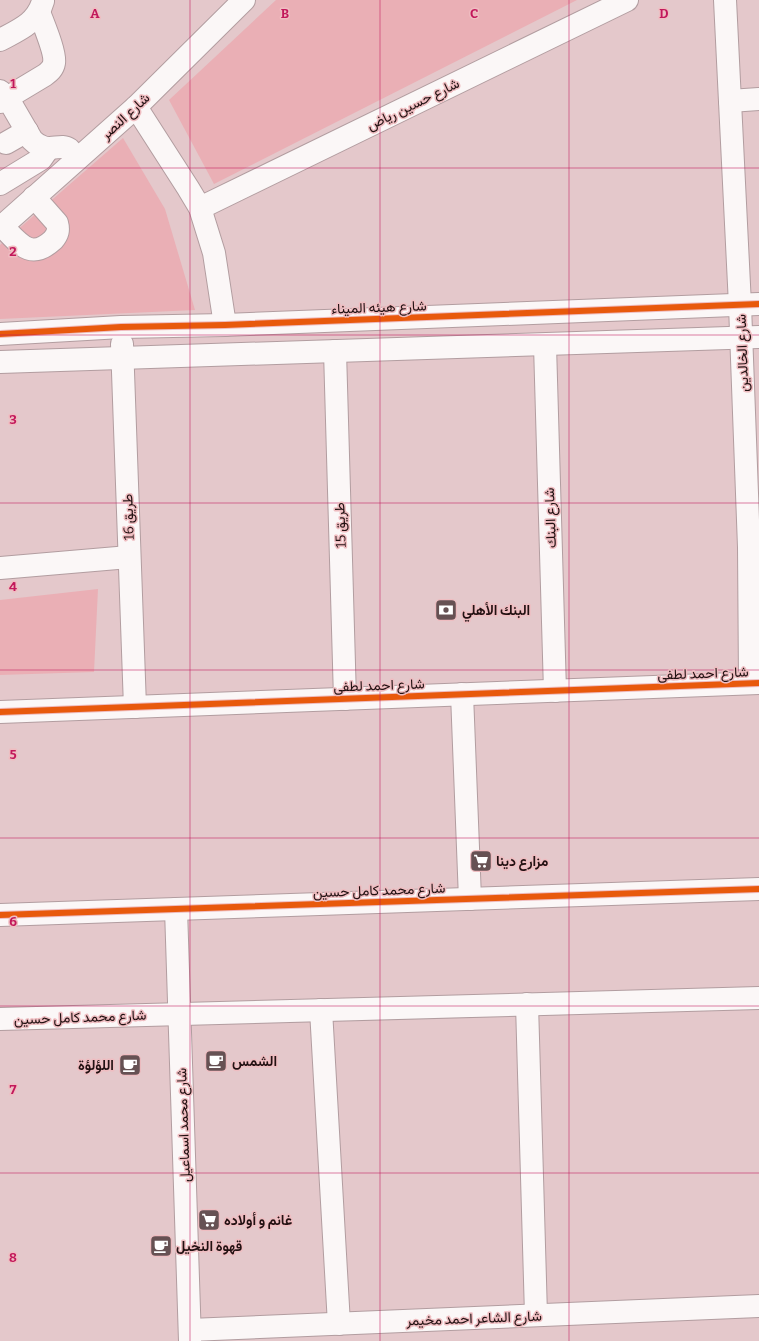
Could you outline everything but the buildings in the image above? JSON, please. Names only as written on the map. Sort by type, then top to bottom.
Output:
[{"type":"street","name":"شارع النصر","points":[[1,227],[136,107],[244,0]]},
{"type":"street","name":"شارع حسين رياض","points":[[200,208],[627,0]]},
{"type":"street","name":"شارع الخالدين","points":[[725,0],[730,100],[750,304],[755,683]]},
{"type":"street","points":[[0,40],[27,26],[34,19],[41,6]]},
{"type":"street","points":[[41,6],[54,54],[54,64],[45,76],[2,97],[36,144],[48,148],[64,147],[68,149],[76,160]]},
{"type":"street","points":[[730,100],[759,99]]},
{"type":"street","points":[[136,107],[200,208],[214,252],[225,326]]},
{"type":"street","points":[[6,143],[27,130]]},
{"type":"street","points":[[0,184],[42,159],[48,148]]},
{"type":"street","points":[[1,227],[26,248],[33,250],[46,246],[58,234],[58,227],[57,223],[34,197]]},
{"type":"street","name":"شارع هيئه الميناء","points":[[0,334],[121,327],[225,326],[750,304]]},
{"type":"street","name":"طريق 16","points":[[121,327],[135,707]]},
{"type":"street","points":[[0,362],[750,337]]},
{"type":"street","name":"شارع البنك","points":[[545,344],[555,691]]},
{"type":"street","name":"طريق 15","points":[[335,351],[345,699]]},
{"type":"street","points":[[0,568],[130,556]]},
{"type":"street","name":"شارع احمد لطفى","points":[[0,712],[755,683]]},
{"type":"street","points":[[462,694],[470,899]]},
{"type":"street","name":"شارع محمد كامل حسين","points":[[0,915],[759,889]]},
{"type":"street","name":"شارع محمد اسماعيل","points":[[176,909],[190,1336]]},
{"type":"street","name":"شارع محمد كامل حسين","points":[[0,1019],[759,998]]},
{"type":"street","points":[[527,1004],[536,1315]]},
{"type":"street","points":[[321,1010],[340,1324]]},
{"type":"street","name":"شارع الشاعر احمد مخيمر","points":[[190,1336],[340,1324],[759,1306]]},
{"type":"shaded area","points":[[276,0],[577,0],[214,184],[169,100]]},
{"type":"shaded area","points":[[123,138],[165,209],[195,310],[0,319],[0,245]]},
{"type":"shaded area","points":[[98,589],[94,672],[0,675],[0,600]]},
{"type":"cycle path","points":[[0,334],[121,327],[225,325],[759,304]]},
{"type":"cycle path","points":[[0,712],[759,683]]},
{"type":"cycle path","points":[[0,915],[759,889]]},
{"type":"place","name":"البنك الأهلي","points":[[446,610]]},
{"type":"place","name":"مزارع دينا","points":[[481,861]]},
{"type":"place","name":"الشمس","points":[[216,1061]]},
{"type":"place","name":"اللؤلؤة","points":[[130,1065]]},
{"type":"place","name":"غانم و أولاده","points":[[209,1220]]},
{"type":"place","name":"قهوة النخيل","points":[[161,1246]]}]
